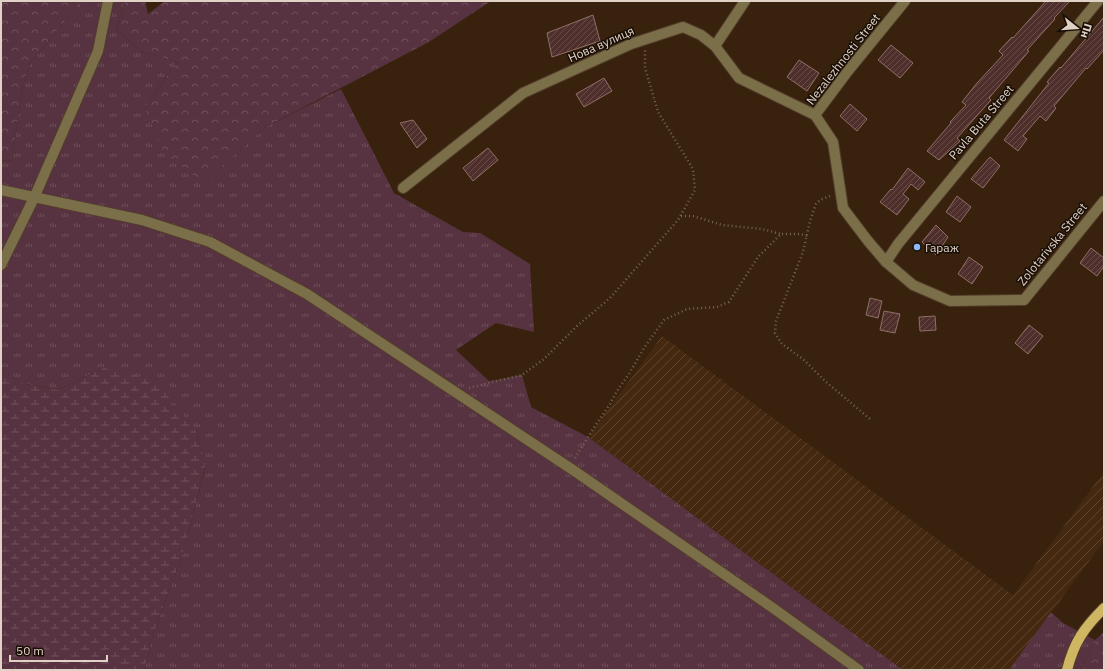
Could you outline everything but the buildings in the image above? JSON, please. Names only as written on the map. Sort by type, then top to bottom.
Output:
[{"type":"main road","points":[[1067,670],[1071,654],[1078,638],[1090,622],[1104,608]]},
{"type":"street","points":[[1,265],[34,198],[98,51],[108,1]]},
{"type":"street","points":[[715,46],[745,1]]},
{"type":"street","name":"Nezalezhnosti Street","points":[[886,262],[843,208],[833,142],[815,115],[848,71],[905,1]]},
{"type":"street","name":"Pavla Buta Street","points":[[886,262],[898,244],[1098,1]]},
{"type":"street","name":"Нова вулиця","points":[[403,188],[523,94],[631,44],[683,27],[701,35],[715,46],[739,78],[815,115]]},
{"type":"street","points":[[1,190],[142,220],[210,242],[307,294],[569,468],[774,608],[859,670]]},
{"type":"street","name":"Zolotarivska Street","points":[[886,262],[913,285],[950,301],[1024,300],[1104,201]]},
{"type":"path","points":[[455,392],[522,375],[544,359],[577,326],[610,298],[665,236],[680,216],[695,190],[693,169],[658,112],[644,68],[645,40]]},
{"type":"path","points":[[842,198],[829,196],[820,200],[816,204],[803,252],[776,321],[775,333],[782,344],[803,358],[826,382],[870,419]]},
{"type":"path","points":[[680,216],[694,216],[722,225],[762,229],[781,234],[801,234],[807,236]]},
{"type":"path","points":[[569,468],[644,348],[664,320],[686,309],[717,307],[729,302],[758,257],[781,234]]},
{"type":"shaded area","points":[[662,336],[1013,595],[1104,472],[1104,541],[1009,670],[903,670],[588,437]]},
{"type":"green space","points":[[1,1],[77,1],[76,8],[30,63],[22,89],[12,161],[1,160]]},
{"type":"green space","points":[[77,1],[125,1],[116,29],[141,51],[177,62],[145,108],[204,183],[264,128],[341,89],[394,193],[463,232],[480,233],[530,264],[534,332],[496,323],[456,350],[489,381],[522,375],[531,407],[588,437],[903,670],[144,670],[153,635],[185,547],[206,464],[196,432],[103,368],[58,390],[21,383],[1,369],[1,160],[12,161],[22,89],[30,63],[76,8]]},
{"type":"green space","points":[[125,1],[145,1],[148,14],[165,1],[491,1],[429,42],[264,128],[204,183],[163,153],[145,108],[177,62],[141,51],[116,29]]},
{"type":"green space","points":[[103,368],[156,380],[196,432],[206,463],[185,547],[153,635],[144,670],[1,670],[1,369],[21,383],[58,390]]},
{"type":"green space","points":[[1051,612],[1063,623],[1095,640],[1080,670],[1009,670]]},
{"type":"green space","points":[[1104,632],[1104,670],[1080,670],[1095,640]]},
{"type":"place","name":"Гараж","points":[[917,247]]}]
